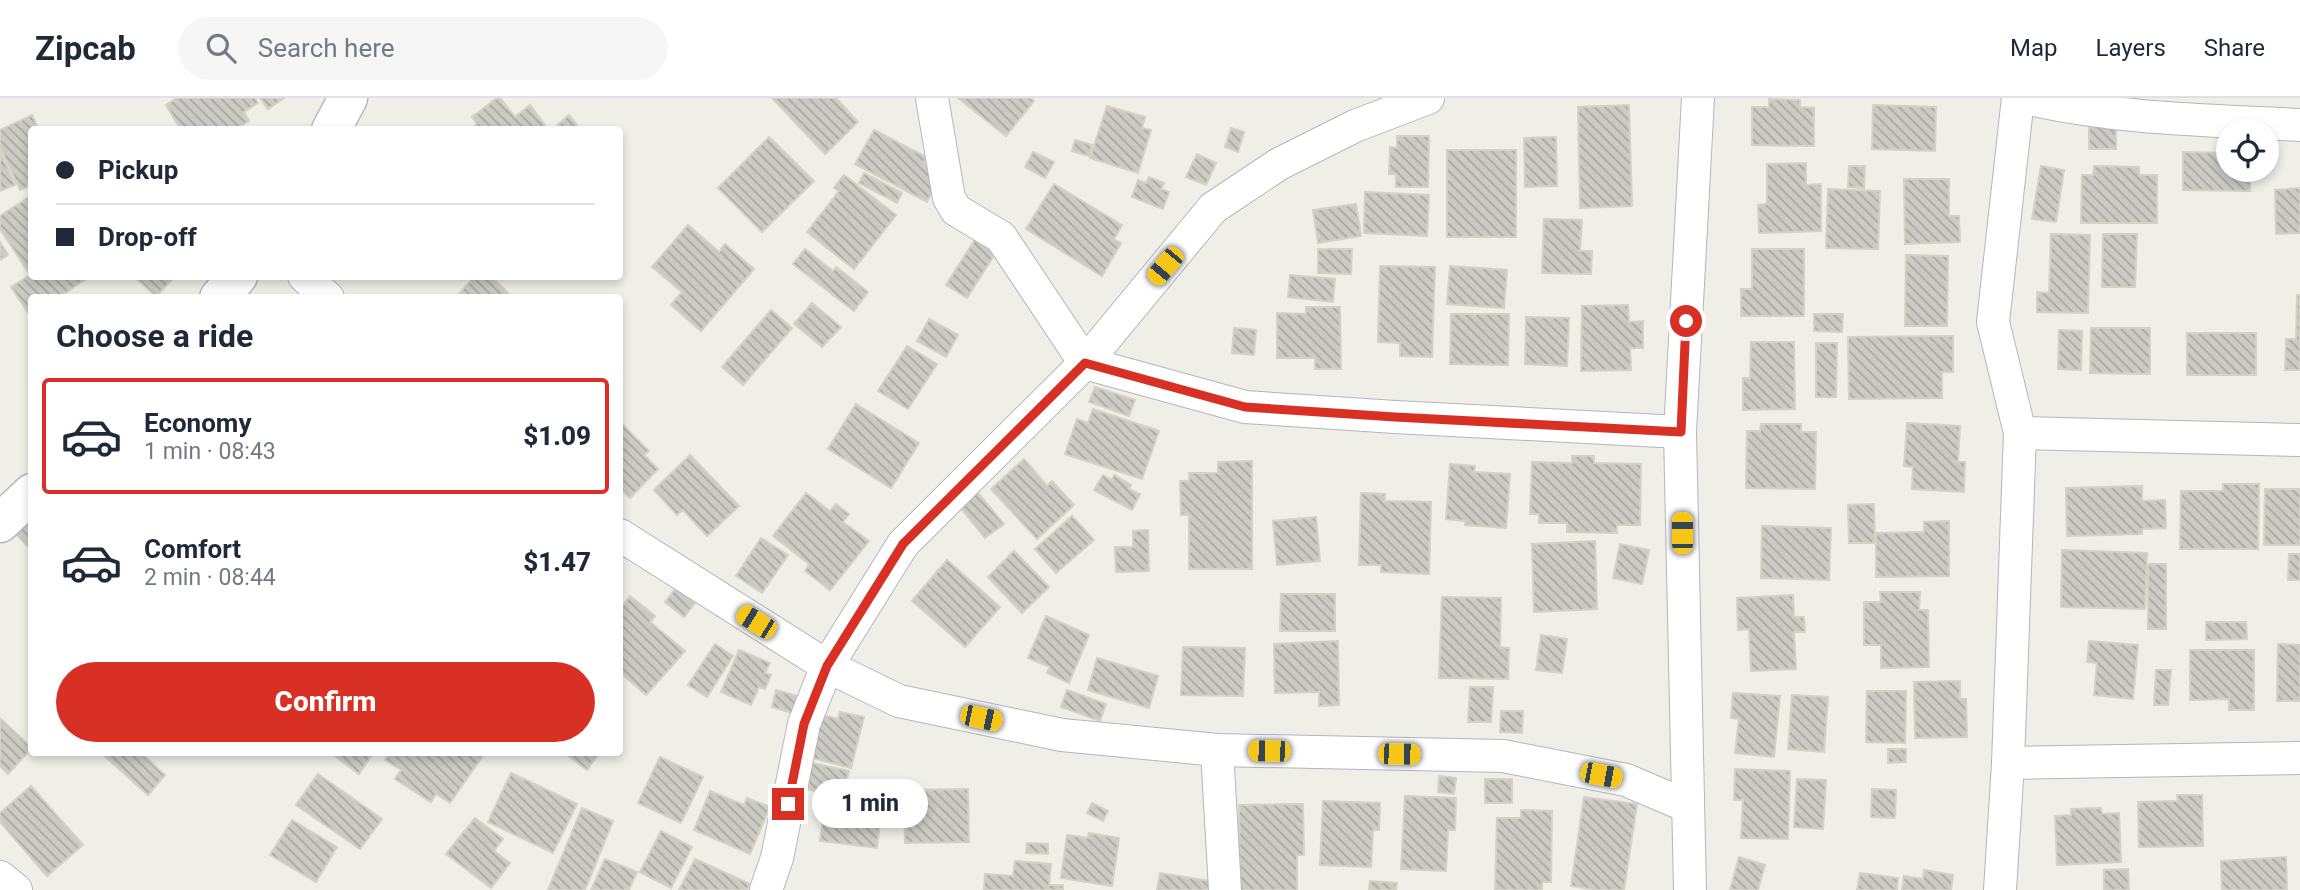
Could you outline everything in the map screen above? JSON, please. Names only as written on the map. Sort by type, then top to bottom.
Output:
[{"type":"street","points":[[333,126],[348,98]]},
{"type":"street","points":[[932,98],[949,198],[956,210],[1001,237],[1085,363],[1245,407],[1681,432]]},
{"type":"street","points":[[766,890],[777,858],[804,724],[827,666],[903,544],[1085,363],[1213,208],[1279,164],[1355,126],[1429,98]]},
{"type":"street","points":[[1690,890],[1681,432],[1698,98]]},
{"type":"street","points":[[2000,890],[2008,763],[2020,433],[1993,321],[2018,98]]},
{"type":"street","points":[[2025,98],[2072,109],[2140,116],[2300,125]]},
{"type":"street","points":[[222,294],[235,280]]},
{"type":"street","points":[[308,280],[324,294]]},
{"type":"street","points":[[2020,433],[2300,440]]},
{"type":"street","points":[[0,523],[28,497]]},
{"type":"street","points":[[623,537],[827,666],[899,701],[1062,735],[1217,750],[1503,756],[1626,780],[1687,806]]},
{"type":"street","points":[[1217,750],[1225,890]]},
{"type":"street","points":[[2008,763],[2300,758]]},
{"type":"street","points":[[0,877],[16,890]]},
{"type":"building","points":[[177,98],[255,98],[258,103],[244,112],[249,121],[241,126],[179,126],[166,105]]},
{"type":"building","points":[[260,98],[284,98],[268,109]]},
{"type":"building","points":[[500,98],[515,117],[530,105],[546,126],[474,126],[477,124],[472,117]]},
{"type":"building","points":[[772,98],[836,98],[858,122],[825,154]]},
{"type":"building","points":[[958,98],[1031,98],[1034,101],[1006,136]]},
{"type":"building","points":[[1769,99],[1800,100],[1800,107],[1814,108],[1814,146],[1752,145],[1752,107],[1769,107]]},
{"type":"building","points":[[1629,105],[1632,206],[1580,208],[1578,107]]},
{"type":"building","points":[[1873,105],[1936,107],[1935,151],[1872,149]]},
{"type":"building","points":[[1107,106],[1145,117],[1142,128],[1151,130],[1138,173],[1090,158]]},
{"type":"building","points":[[32,115],[37,126],[28,126],[28,187],[20,190],[0,147],[0,130]]},
{"type":"building","points":[[569,115],[578,126],[557,126]]},
{"type":"building","points":[[2116,125],[2116,149],[2089,149],[2089,126]]},
{"type":"building","points":[[1231,128],[1244,132],[1238,152],[1225,147]]},
{"type":"building","points":[[874,130],[926,157],[924,162],[943,172],[927,202],[855,164]]},
{"type":"building","points":[[1397,136],[1429,136],[1428,187],[1396,187],[1396,174],[1389,174],[1390,147],[1397,148]]},
{"type":"building","points":[[769,137],[814,181],[762,232],[718,188]]},
{"type":"building","points":[[1556,137],[1557,186],[1525,187],[1524,138]]},
{"type":"building","points":[[1075,140],[1092,145],[1089,156],[1072,151]]},
{"type":"building","points":[[1447,150],[1516,150],[1516,237],[1447,237]]},
{"type":"building","points":[[0,151],[15,185],[0,191]]},
{"type":"building","points":[[1033,152],[1054,162],[1045,178],[1025,167]]},
{"type":"building","points":[[2183,152],[2216,153],[2216,182],[2250,182],[2250,191],[2183,190]]},
{"type":"building","points":[[1197,154],[1216,163],[1206,185],[1186,177]]},
{"type":"building","points":[[1806,163],[1806,185],[1821,184],[1821,231],[1759,233],[1758,205],[1767,204],[1767,164]]},
{"type":"building","points":[[1849,166],[1865,166],[1864,188],[1848,187]]},
{"type":"building","points":[[2041,166],[2064,170],[2056,222],[2032,219]]},
{"type":"building","points":[[2094,166],[2139,167],[2139,175],[2157,175],[2157,223],[2081,223],[2082,175],[2093,175]]},
{"type":"building","points":[[864,173],[902,193],[897,203],[859,183]]},
{"type":"building","points":[[844,175],[896,215],[854,269],[807,232],[839,191],[834,188]]},
{"type":"building","points":[[1149,177],[1164,183],[1161,189],[1169,192],[1163,209],[1132,197],[1138,180],[1146,183]]},
{"type":"building","points":[[1904,179],[1949,179],[1949,216],[1959,216],[1960,242],[1905,244]]},
{"type":"building","points":[[1054,184],[1122,225],[1114,239],[1121,243],[1102,276],[1026,229]]},
{"type":"building","points":[[2300,188],[2300,233],[2276,234],[2275,190]]},
{"type":"building","points":[[1828,189],[1880,191],[1878,249],[1826,248]]},
{"type":"building","points":[[1365,192],[1429,195],[1427,236],[1364,233]]},
{"type":"building","points":[[28,198],[28,272],[0,229],[0,216]]},
{"type":"building","points":[[1356,204],[1361,236],[1318,243],[1313,210]]},
{"type":"building","points":[[1544,219],[1582,220],[1580,251],[1592,251],[1591,274],[1542,273]]},
{"type":"building","points":[[688,225],[719,252],[725,244],[754,269],[701,331],[671,305],[682,292],[652,267]]},
{"type":"building","points":[[979,233],[1000,246],[967,298],[946,285]]},
{"type":"building","points":[[2051,234],[2090,235],[2088,313],[2037,312],[2037,292],[2049,293]]},
{"type":"building","points":[[2103,234],[2137,234],[2135,287],[2102,287]]},
{"type":"building","points":[[0,242],[8,255],[0,260]]},
{"type":"building","points":[[805,249],[833,271],[836,267],[868,292],[854,311],[793,264]]},
{"type":"building","points":[[1318,249],[1352,249],[1351,274],[1318,273]]},
{"type":"building","points":[[1752,249],[1804,249],[1804,316],[1741,316],[1741,289],[1752,289]]},
{"type":"building","points":[[1906,255],[1948,256],[1947,326],[1905,326]]},
{"type":"building","points":[[1380,266],[1435,267],[1432,357],[1400,356],[1400,343],[1378,342]]},
{"type":"building","points":[[1450,266],[1507,270],[1504,308],[1447,304]]},
{"type":"building","points":[[1290,275],[1335,279],[1333,302],[1288,297]]},
{"type":"building","points":[[28,276],[28,280],[84,280],[64,294],[28,294],[28,313],[11,287]]},
{"type":"building","points":[[138,280],[171,280],[159,294],[153,294]]},
{"type":"building","points":[[471,280],[495,280],[509,294],[459,294]]},
{"type":"building","points":[[2297,295],[2300,295],[2300,370],[2285,370],[2286,339],[2296,339]]},
{"type":"building","points":[[812,303],[841,327],[822,347],[794,324]]},
{"type":"building","points":[[1628,305],[1629,322],[1643,321],[1643,348],[1630,348],[1631,370],[1581,371],[1582,306]]},
{"type":"building","points":[[1306,307],[1340,307],[1341,369],[1315,369],[1315,358],[1277,358],[1277,313],[1306,314]]},
{"type":"building","points":[[771,310],[792,328],[743,385],[722,367]]},
{"type":"building","points":[[1451,314],[1509,314],[1508,365],[1450,364]]},
{"type":"building","points":[[1814,314],[1843,314],[1842,332],[1814,331]]},
{"type":"building","points":[[1526,317],[1569,318],[1567,366],[1525,364]]},
{"type":"building","points":[[929,319],[958,335],[946,357],[917,341]]},
{"type":"building","points":[[1234,328],[1256,330],[1254,355],[1232,353]]},
{"type":"building","points":[[2091,328],[2150,328],[2150,374],[2090,373]]},
{"type":"building","points":[[2059,330],[2082,331],[2081,370],[2058,369]]},
{"type":"building","points":[[2187,333],[2256,333],[2256,375],[2187,375]]},
{"type":"building","points":[[1953,336],[1953,372],[1942,372],[1942,398],[1849,399],[1848,337]]},
{"type":"building","points":[[1751,342],[1794,342],[1795,409],[1743,410],[1743,378],[1750,378]]},
{"type":"building","points":[[1816,343],[1837,343],[1836,397],[1816,397]]},
{"type":"building","points":[[907,346],[937,364],[908,409],[878,391]]},
{"type":"building","points":[[1095,387],[1135,400],[1129,416],[1089,402]]},
{"type":"building","points":[[856,404],[919,443],[891,488],[828,449]]},
{"type":"building","points":[[1093,409],[1159,431],[1142,479],[1065,454],[1077,419],[1088,423]]},
{"type":"building","points":[[1907,423],[1960,426],[1958,462],[1965,462],[1964,492],[1912,489],[1913,467],[1904,466]]},
{"type":"building","points":[[1761,424],[1801,424],[1801,432],[1816,432],[1815,489],[1746,488],[1747,431],[1760,431]]},
{"type":"building","points":[[623,425],[649,451],[644,455],[658,469],[630,498],[623,491]]},
{"type":"building","points":[[690,455],[739,506],[707,536],[683,510],[677,515],[654,490]]},
{"type":"building","points":[[1572,456],[1594,456],[1594,463],[1641,464],[1640,525],[1617,525],[1617,533],[1567,532],[1567,523],[1539,523],[1539,514],[1530,514],[1532,462],[1572,463]]},
{"type":"building","points":[[1024,459],[1047,486],[1052,481],[1074,505],[1037,539],[991,489]]},
{"type":"building","points":[[1252,461],[1252,569],[1189,569],[1189,515],[1181,515],[1180,481],[1189,481],[1189,473],[1218,473],[1218,462]]},
{"type":"building","points":[[1450,464],[1475,466],[1474,472],[1510,474],[1506,528],[1465,525],[1465,521],[1446,519]]},
{"type":"building","points":[[1103,475],[1112,480],[1114,475],[1131,485],[1129,489],[1140,494],[1132,510],[1094,490]]},
{"type":"building","points":[[2223,484],[2259,484],[2258,549],[2180,549],[2181,491],[2223,491]]},
{"type":"building","points":[[2142,486],[2142,501],[2165,500],[2166,528],[2142,529],[2142,534],[2067,536],[2066,488]]},
{"type":"building","points":[[2265,489],[2300,489],[2300,545],[2264,545]]},
{"type":"building","points":[[977,492],[1004,524],[985,538],[959,506]]},
{"type":"building","points":[[806,493],[830,511],[836,504],[849,514],[843,522],[869,541],[830,590],[805,571],[809,564],[773,536]]},
{"type":"building","points":[[1361,493],[1385,494],[1385,501],[1431,502],[1429,574],[1381,572],[1381,565],[1359,565]]},
{"type":"building","points":[[1874,504],[1875,543],[1849,543],[1848,505]]},
{"type":"building","points":[[1072,516],[1094,540],[1056,573],[1035,549]]},
{"type":"building","points":[[1316,517],[1320,561],[1277,565],[1273,521]]},
{"type":"building","points":[[1949,521],[1949,576],[1876,577],[1876,533],[1924,532],[1924,522]]},
{"type":"building","points":[[28,525],[28,547],[16,534]]},
{"type":"building","points":[[1762,526],[1831,528],[1829,580],[1761,578]]},
{"type":"building","points":[[1148,530],[1149,571],[1116,572],[1115,547],[1133,547],[1133,531]]},
{"type":"building","points":[[761,538],[788,555],[762,593],[736,576]]},
{"type":"building","points":[[1595,541],[1597,609],[1534,612],[1532,544]]},
{"type":"building","points":[[1620,544],[1649,550],[1642,584],[1613,578]]},
{"type":"building","points":[[2062,550],[2147,553],[2145,609],[2061,607]]},
{"type":"building","points":[[1014,551],[1049,587],[1022,613],[988,577]]},
{"type":"building","points":[[2289,554],[2300,554],[2300,580],[2288,580]]},
{"type":"building","points":[[947,560],[1000,607],[965,647],[912,601]]},
{"type":"building","points":[[2148,564],[2166,564],[2166,629],[2148,629]]},
{"type":"building","points":[[676,588],[695,603],[684,617],[665,602]]},
{"type":"building","points":[[1880,592],[1920,592],[1919,610],[1928,610],[1929,667],[1881,668],[1881,645],[1864,645],[1864,602],[1881,602]]},
{"type":"building","points":[[1281,594],[1335,594],[1335,631],[1280,631]]},
{"type":"building","points":[[1793,595],[1794,617],[1804,617],[1805,632],[1794,632],[1796,669],[1751,671],[1749,629],[1738,630],[1737,598]]},
{"type":"building","points":[[630,596],[655,616],[650,622],[685,651],[646,695],[623,675],[623,605]]},
{"type":"building","points":[[1442,597],[1501,598],[1500,647],[1509,648],[1508,679],[1439,678]]},
{"type":"building","points":[[1046,616],[1089,635],[1069,683],[1047,673],[1050,667],[1028,658]]},
{"type":"building","points":[[2206,622],[2246,622],[2247,639],[2206,640]]},
{"type":"building","points":[[1541,635],[1567,639],[1562,673],[1536,670]]},
{"type":"building","points":[[1338,641],[1339,705],[1319,706],[1319,692],[1275,693],[1274,644]]},
{"type":"building","points":[[2089,641],[2138,645],[2133,699],[2094,695],[2097,663],[2087,662]]},
{"type":"building","points":[[715,644],[733,656],[707,697],[688,685]]},
{"type":"building","points":[[2278,644],[2300,645],[2300,701],[2277,701]]},
{"type":"building","points":[[1183,647],[1245,648],[1243,696],[1181,695]]},
{"type":"building","points":[[739,650],[770,663],[765,673],[771,675],[765,689],[759,687],[751,705],[721,692]]},
{"type":"building","points":[[2190,650],[2254,650],[2254,710],[2229,710],[2229,699],[2190,700]]},
{"type":"building","points":[[1097,658],[1158,676],[1149,708],[1088,690]]},
{"type":"building","points":[[2156,670],[2171,670],[2168,705],[2154,705]]},
{"type":"building","points":[[1960,681],[1960,699],[1966,699],[1967,737],[1915,738],[1914,682]]},
{"type":"building","points":[[1470,687],[1493,687],[1491,722],[1468,722]]},
{"type":"building","points":[[776,690],[797,696],[792,713],[772,707]]},
{"type":"building","points":[[1067,690],[1106,704],[1100,721],[1061,707]]},
{"type":"building","points":[[1867,691],[1906,691],[1905,743],[1866,742]]},
{"type":"building","points":[[1733,693],[1780,696],[1774,757],[1735,753],[1739,719],[1731,718]]},
{"type":"building","points":[[1792,695],[1828,697],[1824,752],[1788,749]]},
{"type":"building","points":[[1501,711],[1523,711],[1522,733],[1500,732]]},
{"type":"building","points":[[840,712],[864,717],[851,768],[808,757],[819,714],[838,719]]},
{"type":"building","points":[[0,718],[28,744],[28,752],[8,774],[0,766]]},
{"type":"building","points":[[1888,749],[1906,749],[1906,762],[1888,763]]},
{"type":"building","points":[[104,756],[144,756],[165,775],[148,795]]},
{"type":"building","points":[[334,756],[371,756],[359,774]]},
{"type":"building","points":[[388,756],[482,757],[450,803],[436,794],[431,802],[395,779],[401,770],[385,760]]},
{"type":"building","points":[[568,756],[597,756],[587,770]]},
{"type":"building","points":[[660,757],[703,777],[681,823],[638,803]]},
{"type":"building","points":[[808,762],[849,771],[842,798],[802,788]]},
{"type":"building","points":[[1735,769],[1790,771],[1788,839],[1741,838],[1743,800],[1734,800]]},
{"type":"building","points":[[511,773],[577,804],[553,853],[488,822]]},
{"type":"building","points":[[318,774],[382,819],[360,849],[296,805]]},
{"type":"building","points":[[1439,776],[1456,778],[1454,794],[1438,792]]},
{"type":"building","points":[[1485,779],[1512,779],[1512,803],[1485,803]]},
{"type":"building","points":[[1797,779],[1826,780],[1823,829],[1794,827]]},
{"type":"building","points":[[31,786],[83,845],[47,876],[0,822],[0,813]]},
{"type":"building","points":[[968,789],[969,842],[905,843],[904,790]]},
{"type":"building","points":[[1872,789],[1896,790],[1895,818],[1871,817]]},
{"type":"building","points":[[710,791],[744,805],[747,798],[770,807],[750,854],[694,830]]},
{"type":"building","points":[[2177,795],[2202,795],[2203,846],[2139,847],[2138,802],[2178,801]]},
{"type":"building","points":[[1405,796],[1456,798],[1455,830],[1448,830],[1446,871],[1401,869]]},
{"type":"building","points":[[1584,797],[1637,804],[1624,890],[1596,890],[1571,886]]},
{"type":"building","points":[[1323,801],[1380,803],[1379,830],[1373,830],[1371,867],[1320,865]]},
{"type":"building","points":[[859,802],[882,804],[877,848],[820,841],[825,804],[858,808]]},
{"type":"building","points":[[1092,803],[1108,811],[1103,821],[1087,813]]},
{"type":"building","points":[[1303,804],[1304,855],[1297,855],[1297,890],[1240,890],[1239,805]]},
{"type":"building","points":[[582,808],[613,821],[585,890],[548,890]]},
{"type":"building","points":[[2101,808],[2102,814],[2119,813],[2121,862],[2057,865],[2055,816],[2071,815],[2071,809]]},
{"type":"building","points":[[1521,810],[1552,811],[1551,882],[1542,882],[1542,890],[1495,890],[1497,818],[1521,818]]},
{"type":"building","points":[[475,818],[503,839],[494,851],[510,863],[491,888],[446,854]]},
{"type":"building","points":[[292,820],[337,847],[316,882],[270,855]]},
{"type":"building","points":[[661,831],[692,847],[671,888],[640,872]]},
{"type":"building","points":[[1089,833],[1119,838],[1112,886],[1061,878],[1067,835],[1088,838]]},
{"type":"building","points":[[1027,843],[1048,844],[1048,854],[1026,853]]},
{"type":"building","points":[[1739,857],[1765,865],[1758,890],[1730,890]]},
{"type":"building","points":[[2286,857],[2287,890],[2222,890],[2221,861]]},
{"type":"building","points":[[605,859],[637,872],[629,890],[591,890]]},
{"type":"building","points":[[695,859],[750,884],[747,890],[679,890]]},
{"type":"building","points":[[1015,861],[1051,864],[1049,885],[1063,885],[1063,890],[984,890],[985,874],[1013,876]]},
{"type":"building","points":[[2128,869],[2129,890],[2104,890],[2104,870]]},
{"type":"building","points":[[1924,870],[1953,875],[1951,890],[1902,890],[1904,876],[1923,879]]},
{"type":"building","points":[[1160,873],[1216,882],[1214,890],[1157,890]]},
{"type":"building","points":[[1860,873],[1898,878],[1897,890],[1857,890]]},
{"type":"building","points":[[1370,881],[1397,883],[1396,890],[1369,890]]},
{"type":"route","points":[[788,804],[804,724],[827,666],[903,544],[1085,363],[1245,407],[1681,432],[1686,321]]}]
